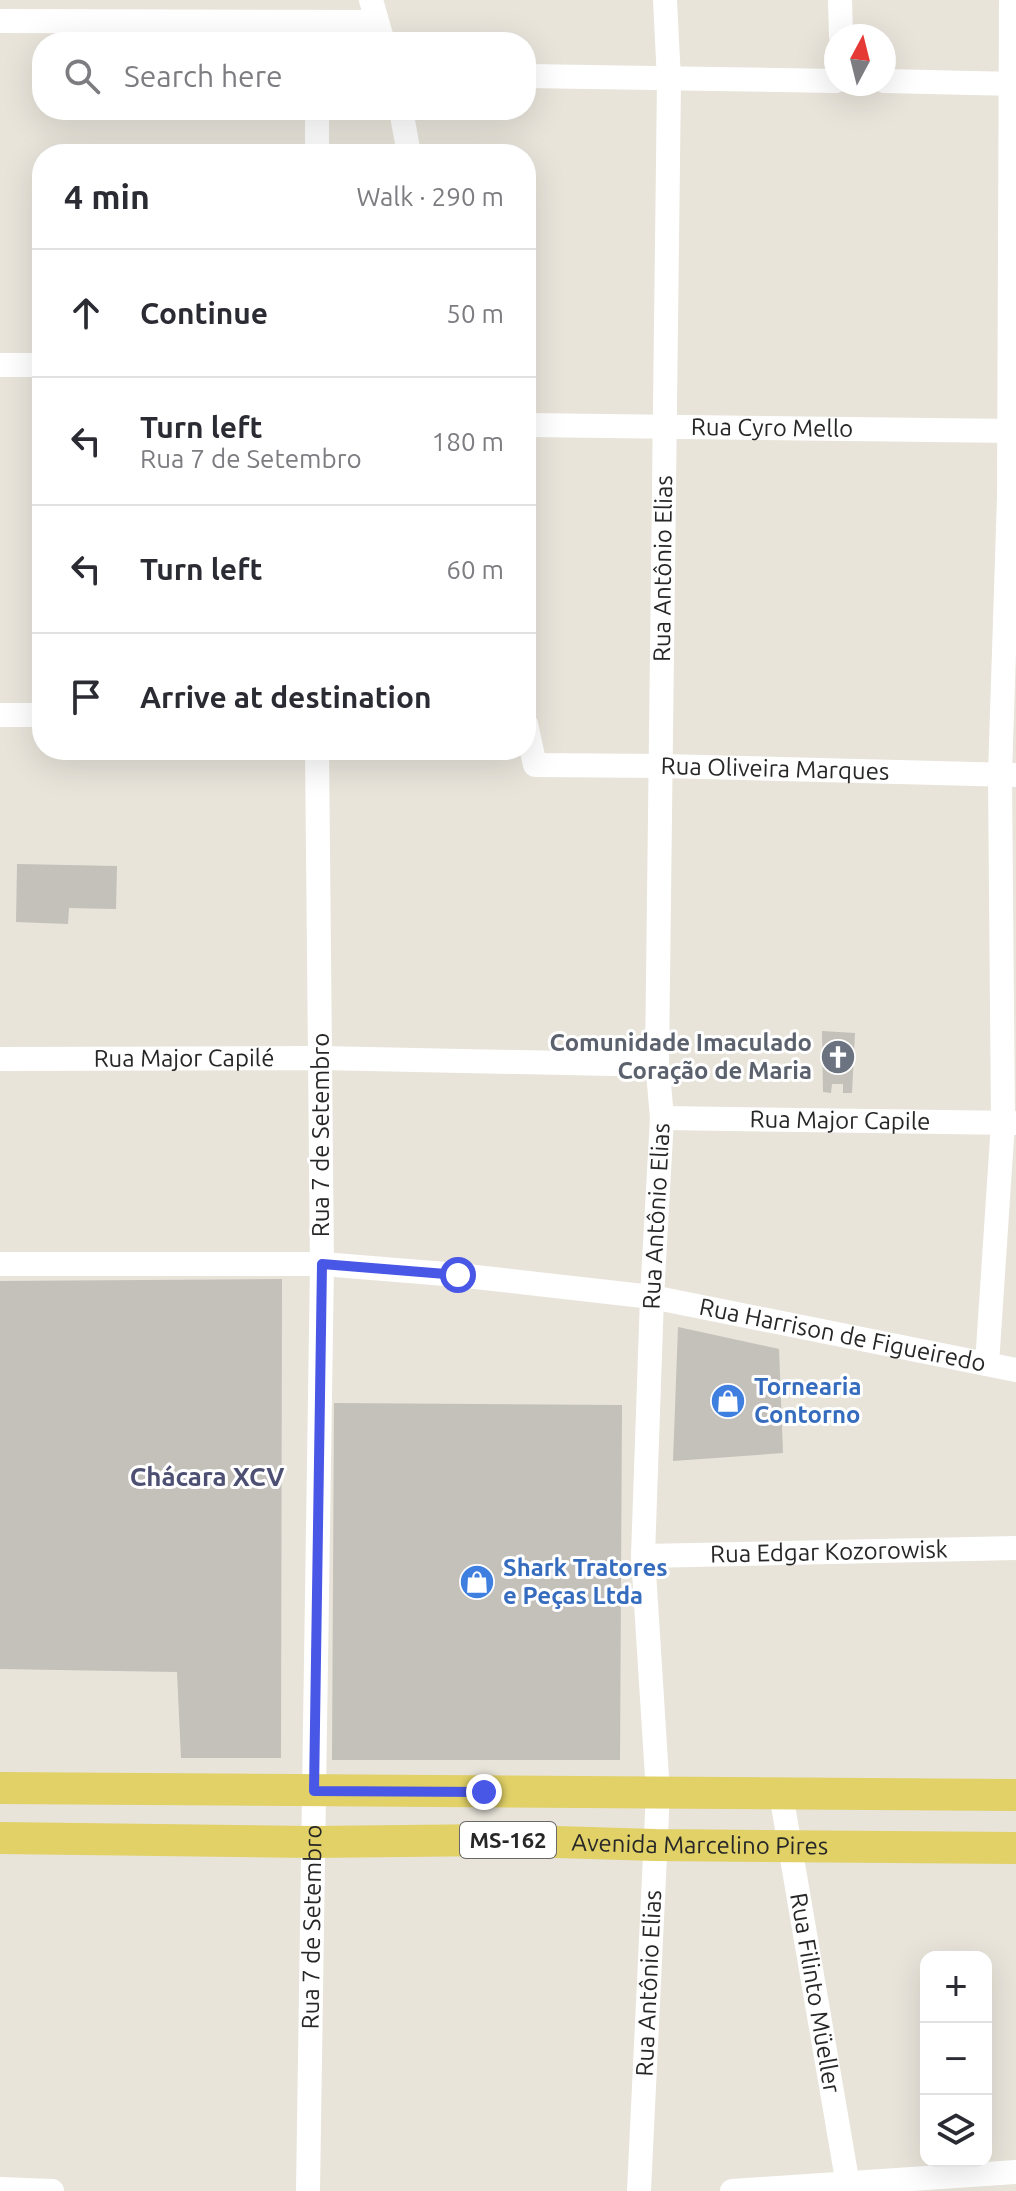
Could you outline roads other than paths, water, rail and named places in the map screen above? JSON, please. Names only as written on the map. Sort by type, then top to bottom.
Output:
[{"type":"main road","name":"Avenida Marcelino Pires","points":[[0,1788],[1016,1795]]},
{"type":"main road","name":"Avenida Marcelino Pires","points":[[0,1838],[312,1842],[494,1840],[655,1845],[1016,1848]]},
{"type":"street","name":"Rua Antônio Elias","points":[[639,2191],[658,1793],[643,1556],[662,1118],[657,1061],[669,80],[665,0]]},
{"type":"street","points":[[840,0],[841,24]]},
{"type":"street","points":[[987,1364],[1009,1123],[1008,775],[1014,84],[1011,0]]},
{"type":"street","points":[[0,21],[292,32]]},
{"type":"street","points":[[323,32],[377,21]]},
{"type":"street","points":[[536,76],[824,81]]},
{"type":"street","points":[[896,81],[1014,84]]},
{"type":"street","points":[[317,120],[317,144]]},
{"type":"street","points":[[403,120],[407,144]]},
{"type":"street","points":[[0,365],[32,365]]},
{"type":"street","name":"Rua Cyro Mello","points":[[536,425],[1013,431]]},
{"type":"street","points":[[0,715],[32,715]]},
{"type":"street","name":"Rua 7 de Setembro","points":[[308,2191],[322,1264],[317,760]]},
{"type":"street","name":"Rua Oliveira Marques","points":[[534,760],[535,765],[1008,775]]},
{"type":"street","name":"Rua Major Capilé","points":[[0,1059],[321,1058],[612,1064],[657,1061]]},
{"type":"street","name":"Rua Major Capile","points":[[662,1118],[1009,1123]]},
{"type":"street","name":"Rua Harrison de Figueiredo","points":[[0,1264],[322,1264],[458,1275],[652,1297],[1016,1370]]},
{"type":"street","name":"Rua Edgar Kozorowisk","points":[[643,1556],[1016,1548]]},
{"type":"street","name":"Rua Filinto Müeller","points":[[781,1794],[848,2188]]},
{"type":"street","points":[[732,2191],[848,2188],[1016,2172]]},
{"type":"street","points":[[0,2189],[52,2191]]},
{"type":"place","name":"Comunidade Imaculado Coração de Maria","points":[[838,1057]]},
{"type":"place","name":"Tornearia Contorno","points":[[728,1401]]},
{"type":"place","name":"Shark Tratores e Peças Ltda","points":[[477,1582]]},
{"type":"district","name":"Chácara XCV","points":[[207,1477]]}]
